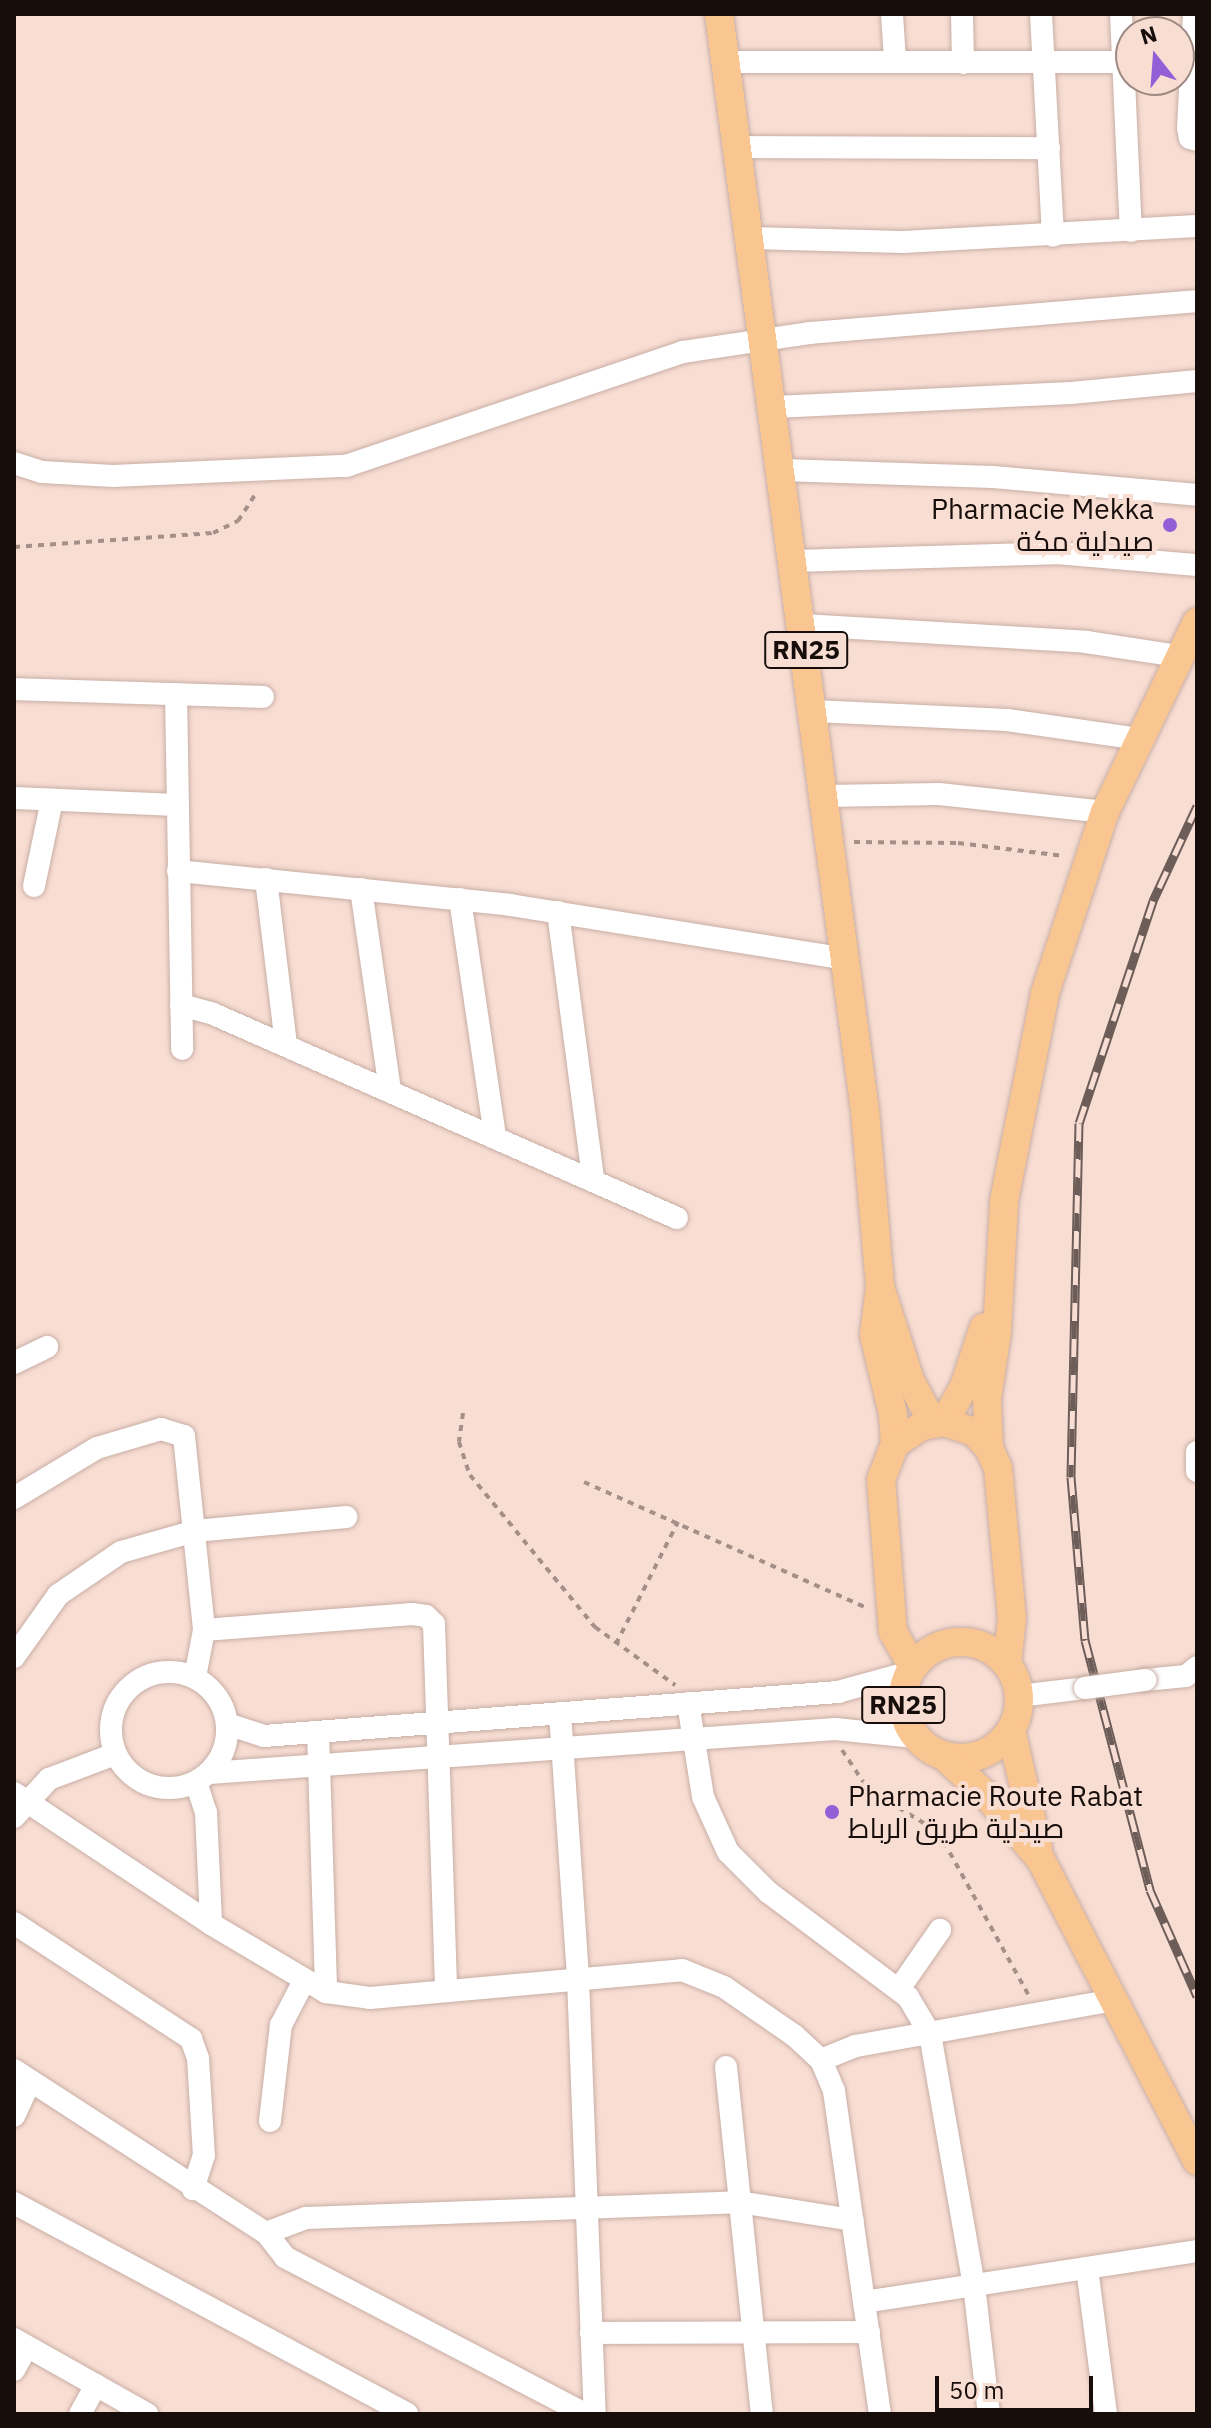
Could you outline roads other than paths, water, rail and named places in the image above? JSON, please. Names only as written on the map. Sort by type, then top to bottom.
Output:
[{"type":"main road","name":"RN25","points":[[719,14],[832,841],[880,1287],[910,1380],[938,1423]]},
{"type":"main road","points":[[1019,1696],[1007,1664],[1012,1618],[998,1468],[989,1448],[986,1411],[1015,1129],[1045,993],[1105,812],[1197,622]]},
{"type":"main road","name":"RN25","points":[[880,1287],[874,1335],[893,1414],[895,1444],[881,1480],[892,1619],[897,1646],[911,1669]]},
{"type":"main road","points":[[938,1423],[996,1310]]},
{"type":"main road","points":[[895,1444],[938,1423],[965,1427],[989,1448]]},
{"type":"main road","name":"RN25","points":[[1007,1664],[991,1650],[959,1642],[938,1647],[911,1669],[903,1710],[915,1737],[944,1756],[988,1797],[1041,1860],[1197,2161]]},
{"type":"main road","name":"RN25","points":[[1019,1696],[1011,1730],[1041,1860]]},
{"type":"main road","name":"RN25","points":[[944,1756],[982,1755],[1011,1730]]},
{"type":"street","points":[[892,14],[895,61]]},
{"type":"street","points":[[962,14],[963,63]]},
{"type":"street","points":[[1041,14],[1053,236]]},
{"type":"street","points":[[726,62],[1115,62]]},
{"type":"street","points":[[1127,96],[1131,231]]},
{"type":"street","points":[[1189,96],[1188,128],[1190,138],[1197,140]]},
{"type":"street","points":[[737,147],[1049,148]]},
{"type":"street","points":[[751,238],[903,242],[1197,226]]},
{"type":"street","points":[[14,463],[42,472],[113,476],[267,472],[371,460],[647,361],[764,341],[1197,301]]},
{"type":"street","points":[[774,407],[1071,393],[1197,381]]},
{"type":"street","points":[[782,470],[993,477],[1197,495]]},
{"type":"street","points":[[794,561],[1041,553],[1197,565]]},
{"type":"street","points":[[803,625],[1086,642],[1179,656]]},
{"type":"street","points":[[14,689],[263,697]]},
{"type":"street","points":[[176,694],[182,1049]]},
{"type":"street","points":[[814,711],[1007,720],[1139,739]]},
{"type":"street","points":[[826,796],[939,794],[1105,812]]},
{"type":"street","points":[[14,798],[177,805]]},
{"type":"street","points":[[34,886],[52,800]]},
{"type":"street","points":[[178,871],[460,899],[846,959]]},
{"type":"street","points":[[266,879],[286,1045]]},
{"type":"street","points":[[361,889],[390,1091]]},
{"type":"street","points":[[460,899],[495,1136]]},
{"type":"street","points":[[558,912],[593,1179]]},
{"type":"street","points":[[181,1005],[286,1045],[677,1218]]},
{"type":"street","points":[[14,1363],[47,1347]]},
{"type":"street","points":[[14,1498],[97,1448],[173,1429],[189,1448],[204,1630],[195,1677]]},
{"type":"street","points":[[1197,1452],[1197,1471]]},
{"type":"street","points":[[14,1657],[33,1625],[88,1571],[121,1552],[195,1531],[346,1517]]},
{"type":"street","points":[[204,1630],[426,1616],[436,1635],[446,1991]]},
{"type":"street","points":[[227,1724],[251,1735],[318,1732],[838,1692],[911,1669]]},
{"type":"street","points":[[211,1924],[203,1777],[224,1750],[227,1724],[217,1696],[195,1677],[160,1672],[128,1688],[111,1719],[115,1754],[124,1768],[150,1786],[182,1787],[203,1777],[321,1765],[835,1729],[915,1737]]},
{"type":"street","points":[[1019,1696],[1193,1675]]},
{"type":"street","points":[[688,1703],[691,1739],[703,1797],[728,1852],[768,1892],[899,1989],[930,2034],[974,2285],[989,2414]]},
{"type":"street","points":[[560,1713],[578,1979],[595,2414]]},
{"type":"street","points":[[318,1732],[326,1992]]},
{"type":"street","points":[[115,1754],[49,1779],[17,1804],[326,1992],[370,1998],[658,1971],[705,1976],[802,2041],[821,2060],[834,2091],[880,2414]]},
{"type":"street","points":[[14,1923],[191,2039],[198,2058],[204,2155],[193,2189]]},
{"type":"street","points":[[899,1989],[940,1930]]},
{"type":"street","points":[[270,2121],[281,2025],[304,1981]]},
{"type":"street","points":[[821,2060],[856,2046],[1114,2000]]},
{"type":"street","points":[[726,2067],[762,2414]]},
{"type":"street","points":[[14,2116],[22,2076],[193,2189],[266,2233],[285,2257],[585,2414]]},
{"type":"street","points":[[266,2233],[306,2218],[739,2202],[853,2220]]},
{"type":"street","points":[[14,2203],[407,2414]]},
{"type":"street","points":[[864,2302],[1197,2251]]},
{"type":"street","points":[[1087,2268],[1106,2414]]},
{"type":"street","points":[[591,2333],[752,2335],[869,2332]]},
{"type":"street","points":[[14,2370],[21,2343],[147,2414]]},
{"type":"street","points":[[80,2414],[96,2385]]},
{"type":"railway","points":[[1197,806],[1153,901],[1079,1123],[1071,1477],[1085,1640],[1150,1890],[1197,1996]]},
{"type":"place","name":"Pharmacie Mekka صيدلية مكة","points":[[1170,525]]},
{"type":"place","name":"Pharmacie Route Rabat صيدلية طريق الرباط","points":[[832,1812]]}]
